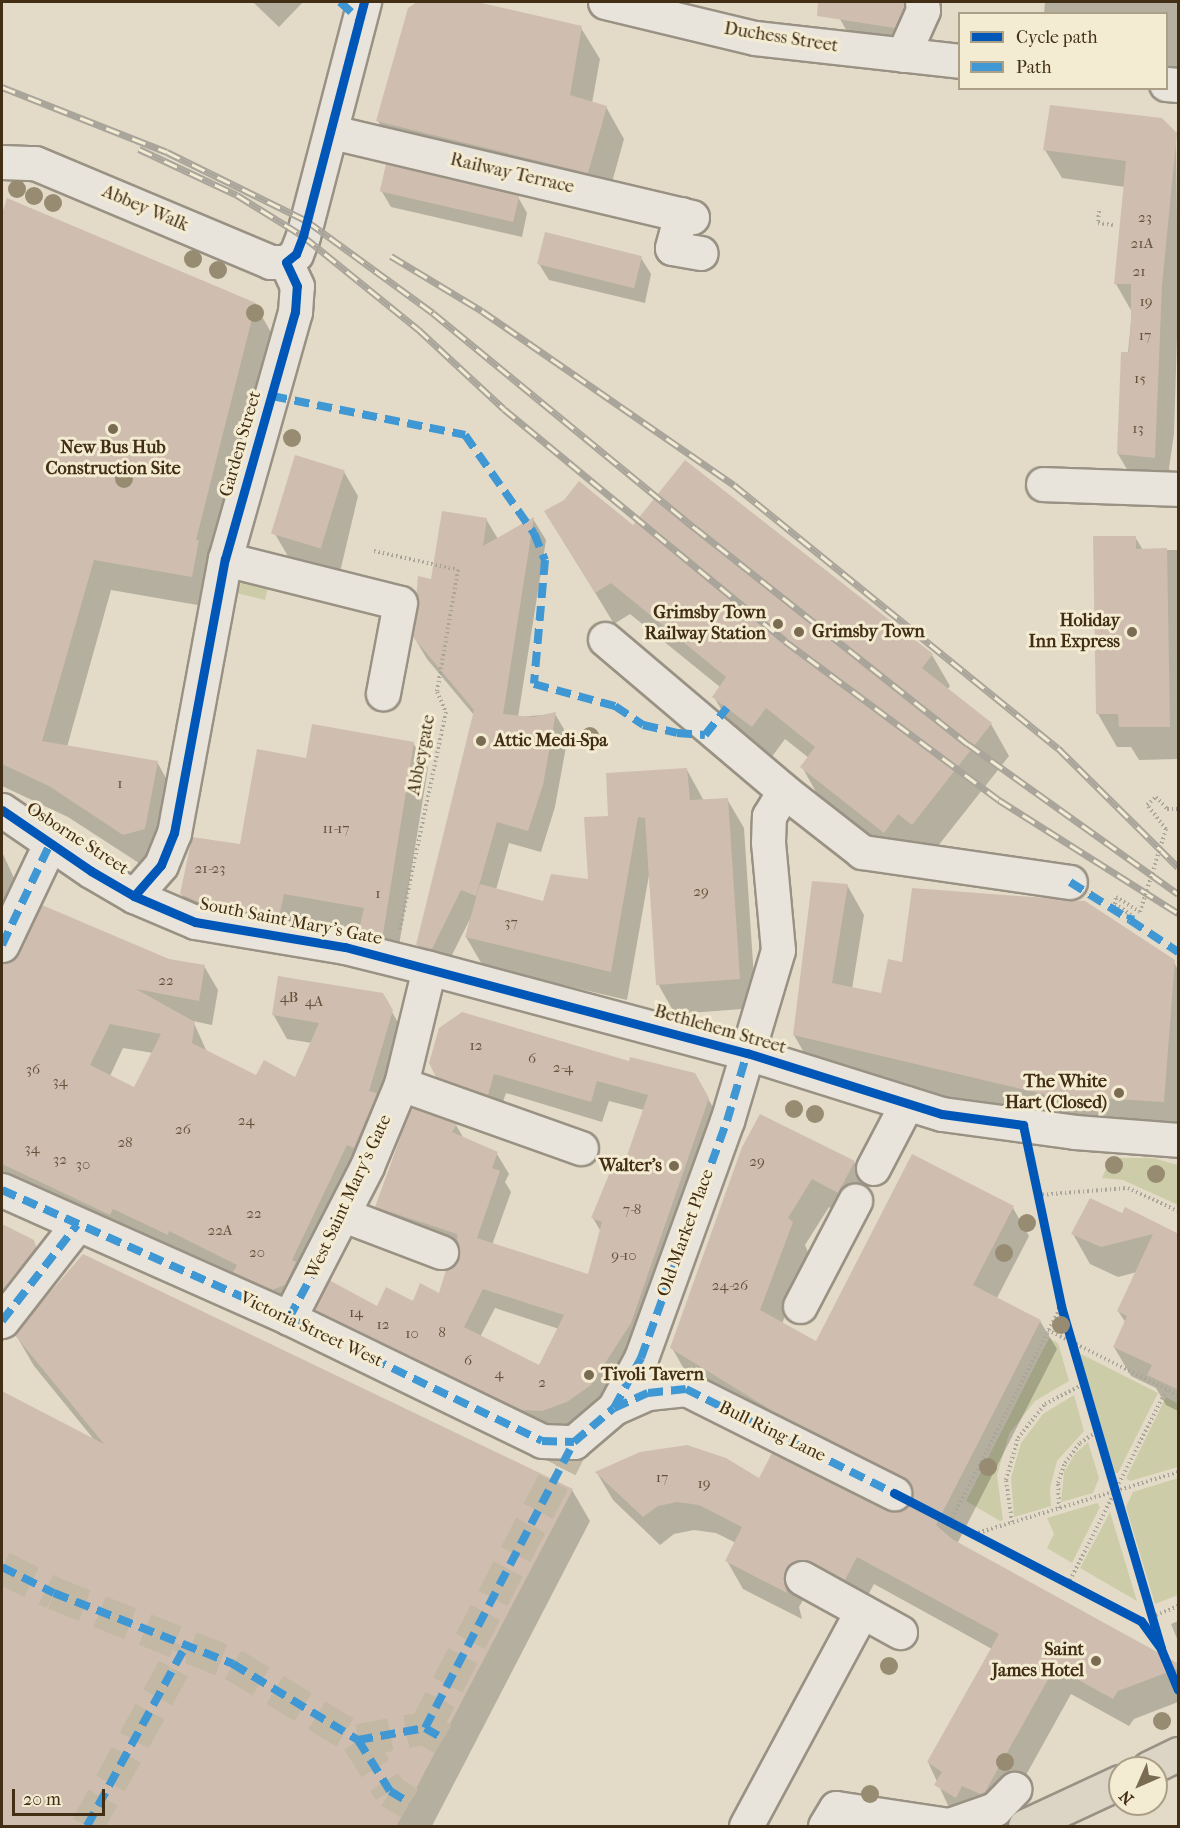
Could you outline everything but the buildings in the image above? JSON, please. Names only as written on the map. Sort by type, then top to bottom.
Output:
[{"type":"main road","points":[[1025,1827],[1108,1788]]},
{"type":"street","points":[[286,262],[296,254],[303,236],[332,132],[364,2]]},
{"type":"street","name":"Duchess Street","points":[[605,2],[755,38],[958,61]]},
{"type":"street","points":[[903,55],[923,10],[922,2]]},
{"type":"street","name":"Railway Terrace","points":[[332,132],[686,216],[672,248],[701,253]]},
{"type":"street","name":"Abbey Walk","points":[[2,162],[35,163],[270,262],[286,262]]},
{"type":"street","name":"Garden Street","points":[[134,896],[170,849],[194,677],[295,312],[297,286],[286,262]]},
{"type":"street","points":[[1043,484],[1179,489]]},
{"type":"street","points":[[225,559],[400,603],[383,693]]},
{"type":"street","points":[[604,639],[718,718],[784,791],[862,852],[1070,882]]},
{"type":"street","name":"Old Market Place","points":[[614,1408],[641,1358],[727,1121],[778,950],[768,842],[770,816],[784,791]]},
{"type":"street","name":"Osborne Street","points":[[2,810],[134,896]]},
{"type":"street","points":[[2,945],[51,842]]},
{"type":"street","name":"South Saint Mary's Gate","points":[[134,896],[195,922],[410,964]]},
{"type":"street","name":"Bethlehem Street","points":[[410,964],[747,1053],[942,1114],[1179,1140]]},
{"type":"street","name":"West Saint Mary's Gate","points":[[290,1318],[344,1215],[401,1084],[410,964]]},
{"type":"street","points":[[401,1084],[581,1148]]},
{"type":"street","points":[[873,1168],[908,1103]]},
{"type":"street","name":"Victoria Street West","points":[[2,1190],[76,1225],[290,1318],[542,1441],[574,1442],[614,1408]]},
{"type":"street","points":[[800,1306],[855,1201]]},
{"type":"street","points":[[344,1215],[441,1252]]},
{"type":"street","points":[[2,1321],[76,1225]]},
{"type":"street","name":"Bull Ring Lane","points":[[614,1408],[648,1393],[686,1389],[894,1493]]},
{"type":"street","points":[[802,1578],[900,1632]]},
{"type":"street","points":[[746,1827],[862,1611]]},
{"type":"street","points":[[825,1827],[836,1808],[949,1825],[995,1809],[1014,1789]]},
{"type":"path","points":[[1099,211],[1098,223],[1113,225]]},
{"type":"path","points":[[1131,915],[1115,904],[1116,897],[1140,912],[1166,829],[1147,805],[1156,797],[1167,810],[1179,809]]},
{"type":"path","points":[[1040,1206],[1037,1190],[1128,1188],[1179,1211]]},
{"type":"path","points":[[1058,1294],[1076,1359]]},
{"type":"path","points":[[962,1528],[1048,1330],[1061,1306]]},
{"type":"path","points":[[1048,1330],[1179,1395]]},
{"type":"path","points":[[1012,1522],[1006,1480],[1018,1438],[1045,1404],[1084,1385]]},
{"type":"path","points":[[1058,1578],[1073,1586],[1115,1492],[1167,1389]]},
{"type":"path","points":[[1059,1508],[1058,1483],[1067,1459],[1096,1427],[1101,1441]]},
{"type":"path","points":[[1109,1472],[1118,1502]]},
{"type":"path","points":[[962,1528],[1012,1522],[1179,1472]]},
{"type":"path","points":[[941,1517],[984,1540]]},
{"type":"path","points":[[1147,1625],[1151,1612],[1179,1606]]},
{"type":"green space","points":[[243,579],[270,579],[265,600],[236,593]]},
{"type":"green space","points":[[1111,1158],[1153,1158],[1178,1165],[1178,1205],[1123,1180],[1102,1178]]},
{"type":"green space","points":[[1049,1338],[1058,1343],[1069,1381],[1035,1401],[1009,1434],[997,1475],[1003,1520],[1000,1521],[966,1501]]},
{"type":"green space","points":[[1079,1353],[1158,1393],[1118,1473],[1115,1473]]},
{"type":"green space","points":[[1074,1395],[1084,1431],[1057,1461],[1050,1488],[1051,1506],[1014,1517],[1011,1478],[1021,1443],[1043,1414]]},
{"type":"green space","points":[[1166,1397],[1178,1404],[1178,1467],[1130,1481],[1126,1478]]},
{"type":"green space","points":[[1088,1442],[1099,1478],[1093,1493],[1061,1502],[1064,1472],[1075,1454]]},
{"type":"green space","points":[[1178,1478],[1178,1595],[1155,1604],[1126,1507],[1133,1492]]},
{"type":"green space","points":[[1097,1503],[1100,1507],[1072,1563],[1047,1548],[1054,1534],[1047,1518]]},
{"type":"green space","points":[[1110,1512],[1137,1601],[1080,1568]]},
{"type":"tunnel","points":[[425,1728],[574,1442]]},
{"type":"tunnel","points":[[2,1567],[54,1593],[233,1664],[358,1740],[390,1791],[410,1803]]},
{"type":"tunnel","points":[[87,1826],[185,1647]]},
{"type":"tunnel","points":[[358,1740],[425,1728],[443,1739]]},
{"type":"railway","points":[[2,87],[167,152],[307,221],[433,313],[695,528],[968,744],[1178,894]]},
{"type":"railway","points":[[139,149],[237,195],[303,236],[418,329],[504,409],[785,641],[999,800],[1178,913]]},
{"type":"railway","points":[[391,256],[482,311],[734,485],[1058,748],[1178,867]]},
{"type":"marked path","points":[[340,2],[358,18]]},
{"type":"marked path","points":[[272,396],[465,435],[534,533],[545,560],[534,684],[615,706],[643,725],[677,733],[705,735],[727,708]]},
{"type":"marked path","points":[[2,945],[51,842]]},
{"type":"marked path","points":[[1070,882],[1130,920],[1131,915]]},
{"type":"marked path","points":[[1130,920],[1178,952]]},
{"type":"marked path","points":[[614,1408],[641,1358],[727,1121],[747,1053]]},
{"type":"marked path","points":[[2,1190],[289,1318],[542,1441],[574,1442],[614,1408],[648,1393],[686,1389],[894,1493]]},
{"type":"marked path","points":[[2,1321],[77,1225]]},
{"type":"marked path","points":[[289,1318],[311,1277]]},
{"type":"marked path","points":[[425,1728],[574,1442]]},
{"type":"marked path","points":[[2,1567],[54,1593],[233,1664],[358,1740],[390,1791],[410,1803]]},
{"type":"marked path","points":[[87,1826],[185,1647]]},
{"type":"marked path","points":[[358,1740],[425,1728],[444,1739]]},
{"type":"cycle path","points":[[134,896],[161,865],[174,833],[225,559],[295,312],[297,286],[286,262],[296,254],[303,236],[364,2]]},
{"type":"cycle path","points":[[2,810],[91,871],[134,896],[195,922],[345,947],[747,1053],[942,1114],[1023,1125],[1061,1306],[1161,1649]]},
{"type":"cycle path","points":[[894,1493],[1141,1621],[1161,1649],[1178,1690]]},
{"type":"place","name":"New Bus Hub Construction Site","points":[[113,429]]},
{"type":"place","name":"Grimsby Town Railway Station","points":[[778,624]]},
{"type":"place","name":"Grimsby Town","points":[[799,632]]},
{"type":"place","name":"Holiday Inn Express","points":[[1132,632]]},
{"type":"place","name":"Attic Medi-Spa","points":[[481,741]]},
{"type":"place","name":"The White Hart (Closed)","points":[[1119,1093]]},
{"type":"place","name":"Walter's","points":[[674,1166]]},
{"type":"place","name":"Tivoli Tavern","points":[[589,1375]]},
{"type":"place","name":"Saint James Hotel","points":[[1096,1661]]}]
